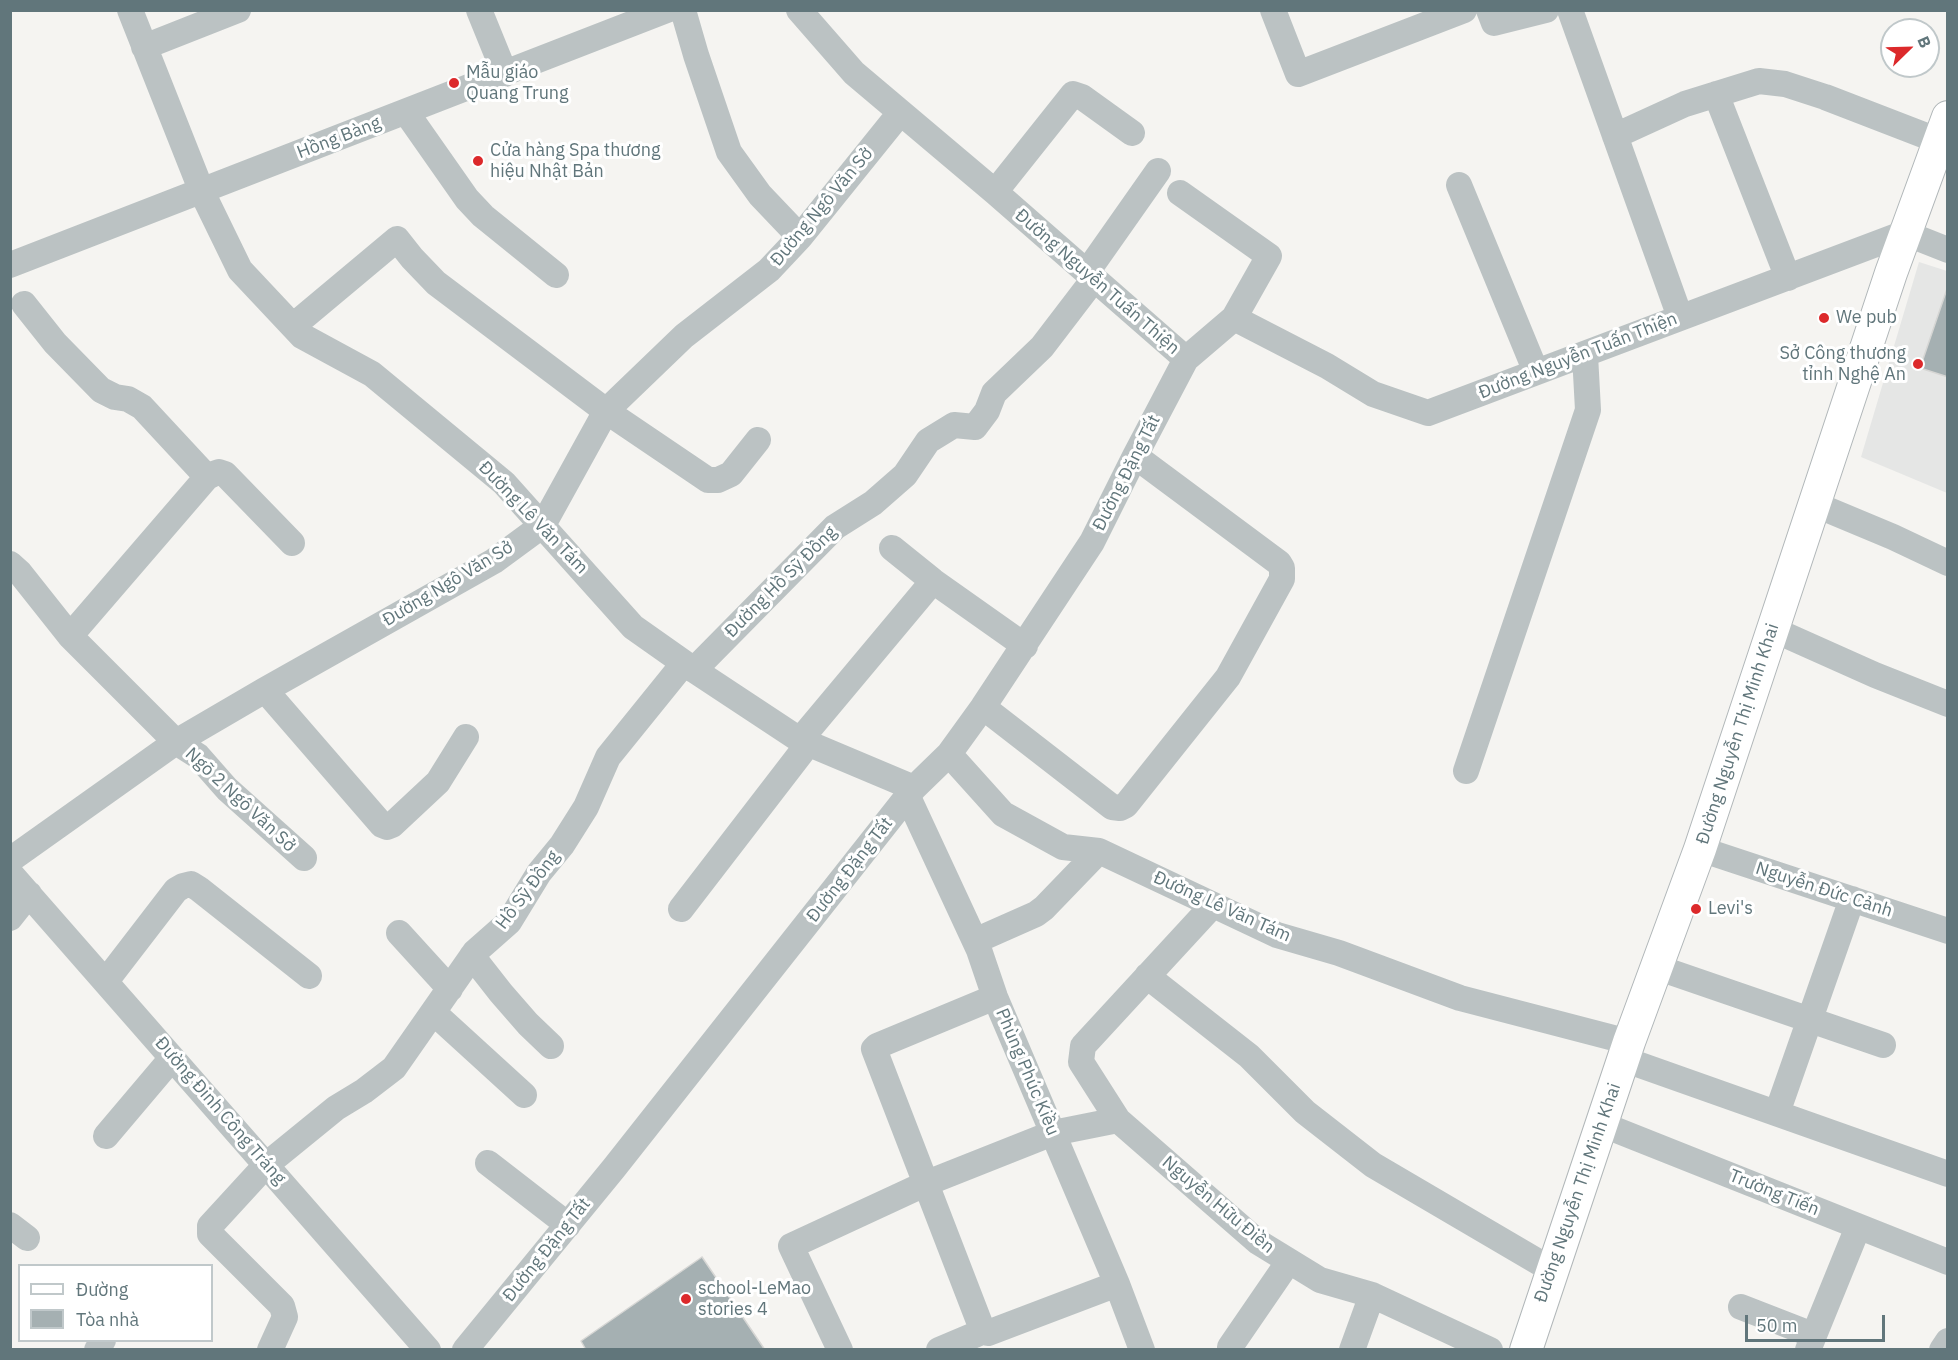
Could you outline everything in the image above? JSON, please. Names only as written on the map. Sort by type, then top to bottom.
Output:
[{"type":"main road","name":"Đường Nguyễn Thị Minh Khai","points":[[1526,1350],[1626,1051],[1700,849],[1905,233],[1943,129]]},
{"type":"street","name":"Đường Lê Văn Tám","points":[[130,10],[202,192],[240,270],[302,336],[372,374],[437,425],[504,483],[633,627],[689,667],[804,742],[911,792]]},
{"type":"street","points":[[144,47],[238,10]]},
{"type":"street","points":[[479,10],[505,74]]},
{"type":"street","name":"Hồng Bàng","points":[[10,265],[667,10]]},
{"type":"street","points":[[683,10],[729,152],[760,195],[800,237]]},
{"type":"street","name":"Đường Nguyễn Tuấn Thiện","points":[[799,10],[854,73],[995,192],[1186,359],[1234,318],[1327,366],[1373,394],[1428,413],[1905,233]]},
{"type":"street","points":[[1273,10],[1298,74],[1464,10]]},
{"type":"street","points":[[1489,10],[1494,23],[1546,10]]},
{"type":"street","points":[[1570,10],[1680,317]]},
{"type":"street","points":[[1615,136],[1685,104],[1759,81],[1785,84],[1943,129]]},
{"type":"street","points":[[995,192],[1072,94],[1082,97],[1132,133]]},
{"type":"street","points":[[1716,94],[1788,278]]},
{"type":"street","points":[[406,112],[467,200],[483,216],[556,275]]},
{"type":"street","name":"Đường Ngô Văn Sở","points":[[10,860],[176,742],[494,561],[543,525],[606,411],[684,336],[769,270],[800,237],[900,113]]},
{"type":"street","points":[[1090,275],[1158,171]]},
{"type":"street","points":[[1459,185],[1536,372]]},
{"type":"street","points":[[1180,193],[1269,256],[1234,318]]},
{"type":"street","points":[[1905,233],[1947,249]]},
{"type":"street","points":[[293,326],[397,238],[436,283],[606,411],[708,480],[718,480],[731,474],[758,440]]},
{"type":"street","name":"Đường Hồ Sỹ Đồng","points":[[689,667],[836,527],[873,502],[905,475],[928,441],[954,425],[975,427],[987,411],[994,393],[1042,347],[1090,275]]},
{"type":"street","points":[[24,304],[55,342],[101,390],[115,397],[128,399],[142,407],[207,477]]},
{"type":"street","points":[[1466,771],[1588,410],[1585,355]]},
{"type":"street","name":"Đường Đặng Tất","points":[[465,1350],[568,1225],[911,792],[949,753],[983,707],[1092,542],[1186,359]]},
{"type":"street","points":[[983,707],[1112,807],[1120,808],[1126,806],[1228,677],[1282,579],[1282,568],[1279,563],[1135,456]]},
{"type":"street","points":[[70,636],[207,477],[219,472],[225,474],[292,543]]},
{"type":"street","points":[[1814,504],[1893,537],[1947,563]]},
{"type":"street","points":[[892,548],[933,581],[1025,646]]},
{"type":"street","name":"Ngõ 2 Ngô Văn Sở","points":[[10,564],[20,573],[70,636],[176,742],[198,756],[227,789],[304,858]]},
{"type":"street","points":[[681,909],[804,742],[933,581]]},
{"type":"street","points":[[1772,630],[1947,704]]},
{"type":"street","name":"Hồ Sỹ Đồng","points":[[270,1350],[285,1317],[282,1306],[210,1234],[209,1228],[266,1165],[336,1108],[364,1091],[394,1068],[472,956],[509,922],[539,873],[562,844],[586,807],[608,756],[689,667]]},
{"type":"street","points":[[265,690],[382,825],[387,827],[392,825],[438,782],[466,737]]},
{"type":"street","name":"Đường Lê Văn Tám","points":[[949,753],[1003,814],[1063,847],[1099,851],[1277,934],[1339,952],[1460,998],[1626,1051],[1777,1113],[1947,1174]]},
{"type":"street","name":"Phùng Phúc Kiều","points":[[911,792],[1117,1284],[1142,1350]]},
{"type":"street","name":"Nguyễn Đức Cảnh","points":[[1700,849],[1947,931]]},
{"type":"street","points":[[975,941],[1036,914],[1099,851]]},
{"type":"street","name":"Đường Đinh Công Tráng","points":[[10,873],[429,1350]]},
{"type":"street","points":[[106,981],[176,890],[191,884],[309,976]]},
{"type":"street","points":[[10,918],[28,894]]},
{"type":"street","points":[[1777,1113],[1852,899]]},
{"type":"street","name":"Nguyễn Hữu Điền","points":[[1213,905],[1083,1046],[1081,1062],[1118,1120],[1258,1242],[1320,1280],[1372,1296],[1475,1341],[1490,1350]]},
{"type":"street","points":[[399,933],[450,989]]},
{"type":"street","points":[[472,956],[508,1001],[551,1046]]},
{"type":"street","points":[[1656,967],[1883,1045]]},
{"type":"street","points":[[1147,976],[1249,1056],[1305,1112],[1373,1165],[1552,1270]]},
{"type":"street","points":[[984,1331],[874,1049],[995,997]]},
{"type":"street","points":[[433,1012],[524,1095]]},
{"type":"street","points":[[106,1136],[172,1058]]},
{"type":"street","points":[[840,1350],[791,1246],[927,1183],[1053,1133],[1118,1120]]},
{"type":"street","name":"Trường Tiến","points":[[1601,1124],[1947,1262]]},
{"type":"street","points":[[488,1162],[568,1225]]},
{"type":"street","points":[[1740,1306],[1810,1342],[1858,1227]]},
{"type":"street","points":[[1230,1347],[1289,1261]]},
{"type":"street","points":[[939,1350],[984,1331],[988,1333],[1117,1284]]},
{"type":"street","points":[[1352,1350],[1372,1296]]},
{"type":"street","points":[[1942,1350],[1947,1341]]},
{"type":"shaded area","name":"Sở Công thương tỉnh Nghệ An","points":[[1919,262],[1947,271],[1947,493],[1861,457]]},
{"type":"building","points":[[1948,286],[1948,377],[1920,368]]},
{"type":"building","name":"school-LeMao stories 4","points":[[702,1257],[765,1350],[586,1350],[581,1341]]},
{"type":"place","name":"Mẫu giáo Quang Trung","points":[[454,83]]},
{"type":"place","name":"Cửa hàng Spa thương hiệu Nhật Bản","points":[[478,161]]},
{"type":"place","name":"We pub","points":[[1824,318]]},
{"type":"place","name":"Sở Công thương tỉnh Nghệ An","points":[[1918,364]]},
{"type":"place","name":"Levi's","points":[[1696,909]]},
{"type":"place","name":"school-LeMao stories 4","points":[[686,1299]]}]
